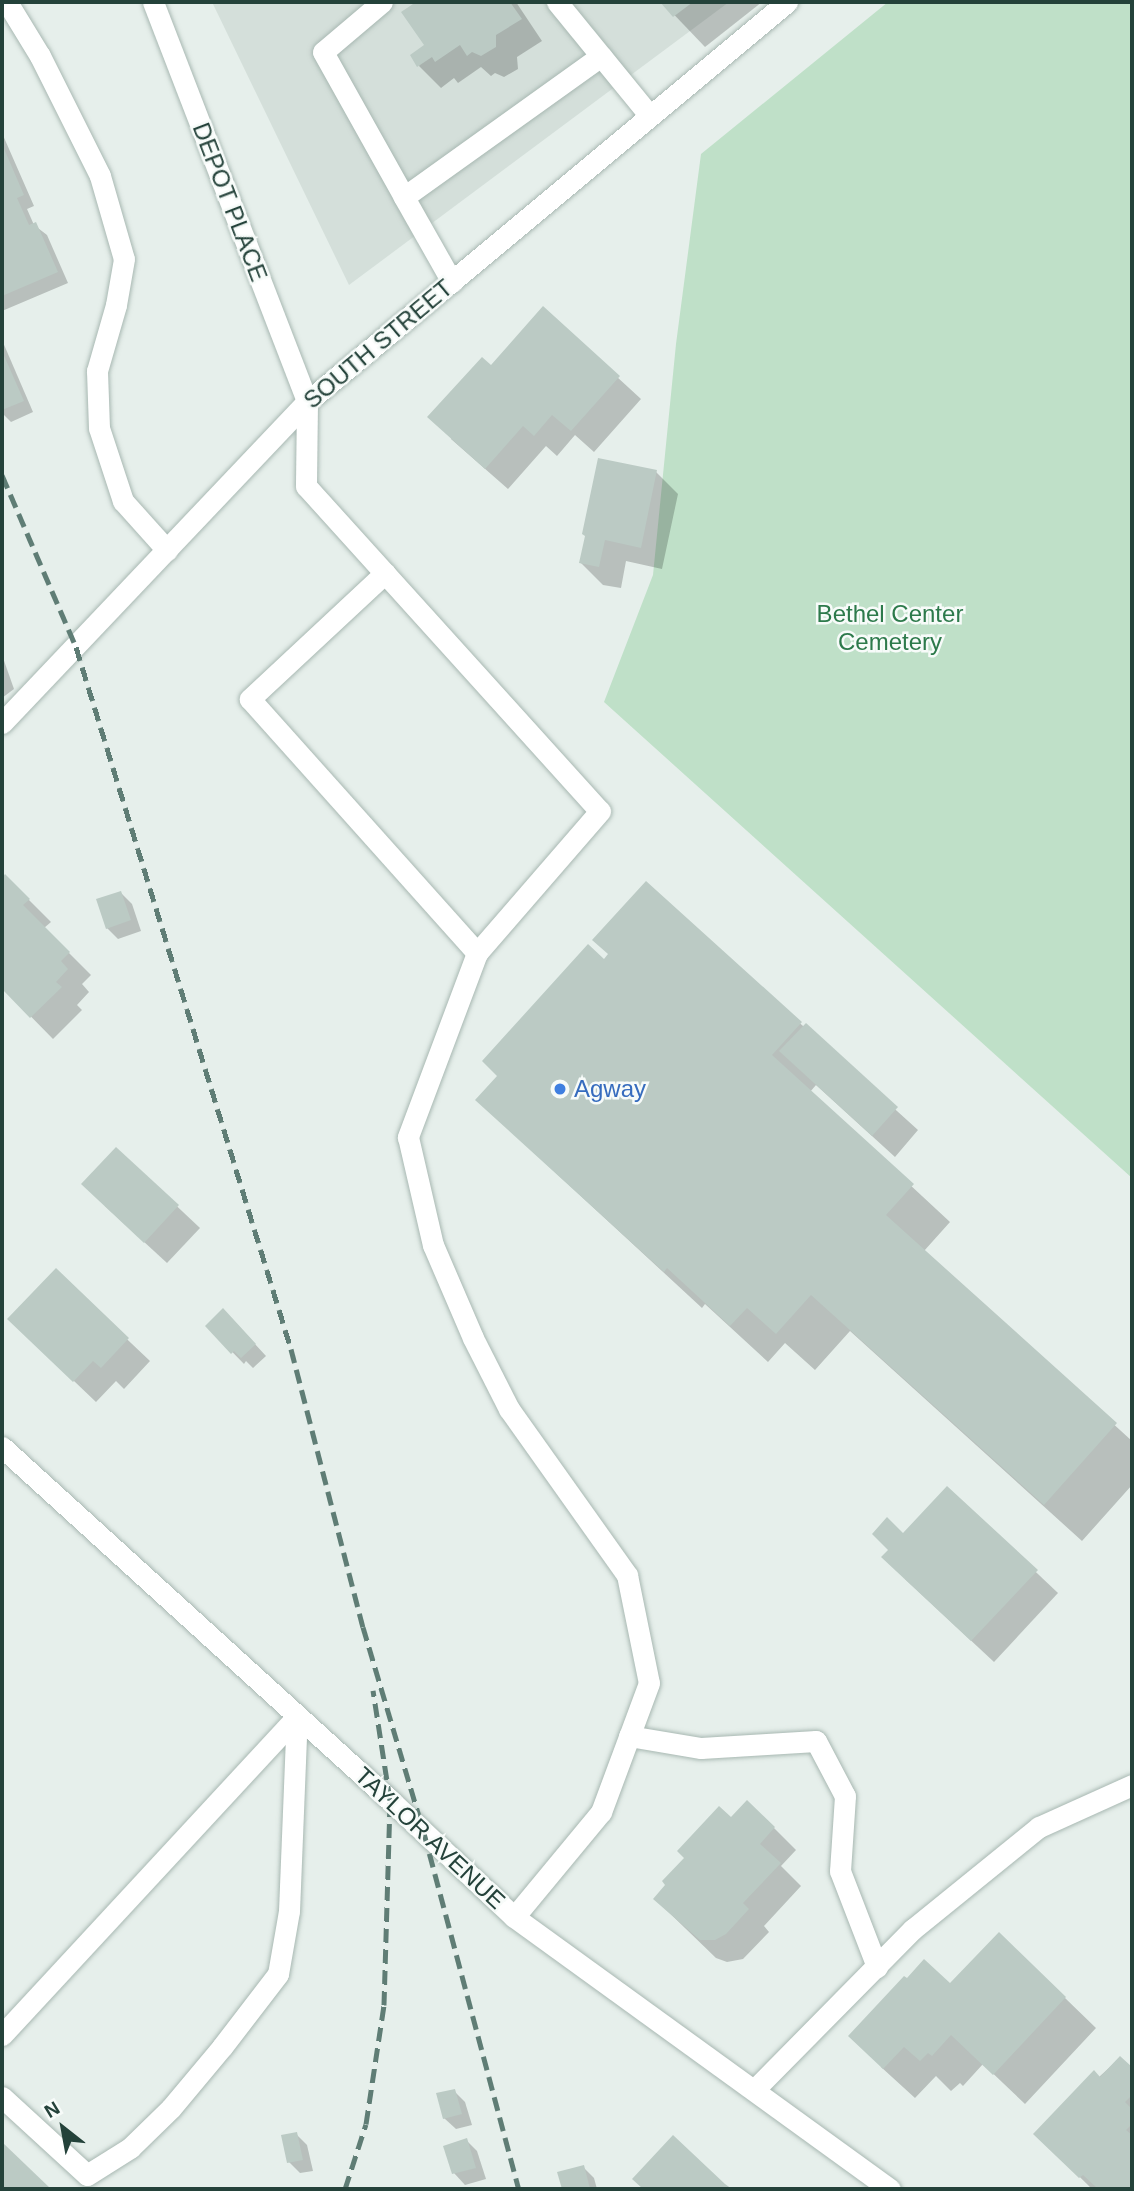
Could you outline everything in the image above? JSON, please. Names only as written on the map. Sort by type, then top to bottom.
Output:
[{"type":"street","points":[[7,2],[40,56],[100,176],[124,259],[116,305],[97,371],[99,428],[122,500],[167,550]]},
{"type":"street","name":"DEPOT PLACE","points":[[153,2],[307,402]]},
{"type":"street","points":[[382,2],[323,52],[452,282]]},
{"type":"street","points":[[557,2],[650,116]]},
{"type":"street","name":"SOUTH STREET","points":[[2,723],[307,402],[787,2]]},
{"type":"street","points":[[404,197],[601,56]]},
{"type":"street","points":[[307,402],[306,485],[600,811],[477,953],[408,1137],[433,1245],[473,1338],[509,1409],[627,1575],[649,1683],[601,1812],[514,1917]]},
{"type":"street","points":[[385,573],[250,699],[477,953]]},
{"type":"street","name":"TAYLOR AVENUE","points":[[2,1447],[514,1917],[890,2189]]},
{"type":"street","points":[[2,2035],[297,1716]]},
{"type":"street","points":[[2,2097],[87,2175],[130,2148],[171,2108],[222,2048],[278,1974],[289,1911],[297,1716]]},
{"type":"street","points":[[629,1736],[701,1748],[816,1741],[845,1796],[841,1871],[877,1967]]},
{"type":"street","points":[[754,2090],[914,1929],[1039,1827],[1132,1785]]},
{"type":"shaded area","points":[[212,2],[729,2],[349,285]]},
{"type":"green space","name":"Bethel Center Cemetery","points":[[888,2],[1132,2],[1132,1178],[604,702],[653,575],[676,344],[701,154]]},
{"type":"building","points":[[416,2],[510,2],[522,19],[496,35],[496,47],[481,56],[472,52],[467,56],[460,45],[435,62],[432,57],[417,67],[410,55],[424,45],[401,12]]},
{"type":"building","points":[[660,2],[693,2],[673,17]]},
{"type":"building","points":[[2,144],[24,195],[17,198],[29,225],[36,222],[58,272],[2,296]]},
{"type":"building","points":[[543,306],[620,376],[571,431],[552,415],[534,436],[523,426],[485,469],[427,417],[482,357],[491,365]]},
{"type":"building","points":[[2,351],[24,401],[2,410]]},
{"type":"building","points":[[598,458],[657,470],[641,548],[605,540],[599,567],[579,563],[585,536],[582,534]]},
{"type":"building","points":[[5,874],[30,899],[23,905],[70,952],[61,961],[68,969],[56,982],[62,987],[30,1018],[2,989],[2,878]]},
{"type":"building","points":[[646,881],[802,1022],[772,1055],[914,1184],[886,1215],[1117,1423],[1044,1505],[811,1295],[776,1334],[747,1308],[730,1326],[667,1268],[664,1272],[475,1100],[497,1076],[482,1061],[588,944],[604,959],[608,954],[592,940]]},
{"type":"building","points":[[121,891],[131,920],[106,929],[96,899]]},
{"type":"building","points":[[806,1023],[898,1107],[872,1136],[779,1051]]},
{"type":"building","points":[[116,1147],[179,1205],[144,1243],[81,1184]]},
{"type":"building","points":[[56,1268],[129,1338],[101,1368],[93,1361],[73,1382],[7,1319]]},
{"type":"building","points":[[223,1308],[256,1344],[241,1358],[234,1351],[231,1354],[205,1326]]},
{"type":"building","points":[[947,1486],[1038,1570],[971,1641],[881,1557],[888,1550],[872,1534],[887,1517],[903,1533]]},
{"type":"building","points":[[747,1800],[775,1827],[760,1844],[781,1863],[743,1903],[749,1909],[726,1934],[715,1940],[700,1940],[653,1899],[665,1885],[662,1881],[684,1858],[677,1851],[719,1806],[731,1817]]},
{"type":"building","points":[[999,1932],[1066,1997],[993,2075],[951,2035],[932,2056],[928,2053],[920,2061],[904,2047],[883,2069],[848,2036],[904,1976],[907,1978],[924,1959],[950,1983]]},
{"type":"building","points":[[1120,2056],[1132,2067],[1132,2095],[1125,2102],[1132,2109],[1132,2124],[1126,2130],[1132,2135],[1132,2187],[1098,2189],[1083,2175],[1079,2178],[1033,2134],[1094,2070],[1100,2077]]},
{"type":"building","points":[[455,2089],[462,2114],[443,2119],[436,2093]]},
{"type":"building","points":[[297,2132],[303,2160],[287,2163],[281,2135]]},
{"type":"building","points":[[673,2135],[732,2189],[643,2189],[632,2179]]},
{"type":"building","points":[[467,2138],[476,2168],[452,2174],[443,2146]]},
{"type":"building","points":[[2,2142],[51,2189],[2,2189]]},
{"type":"building","points":[[584,2165],[590,2189],[562,2189],[557,2172]]},
{"type":"railway","points":[[2,475],[76,647],[291,1349],[363,1627],[424,1833],[519,2189]]},
{"type":"railway","points":[[345,2189],[366,2124],[384,2005],[390,1800],[373,1690]]},
{"type":"place","name":"Agway","points":[[560,1089]]}]
